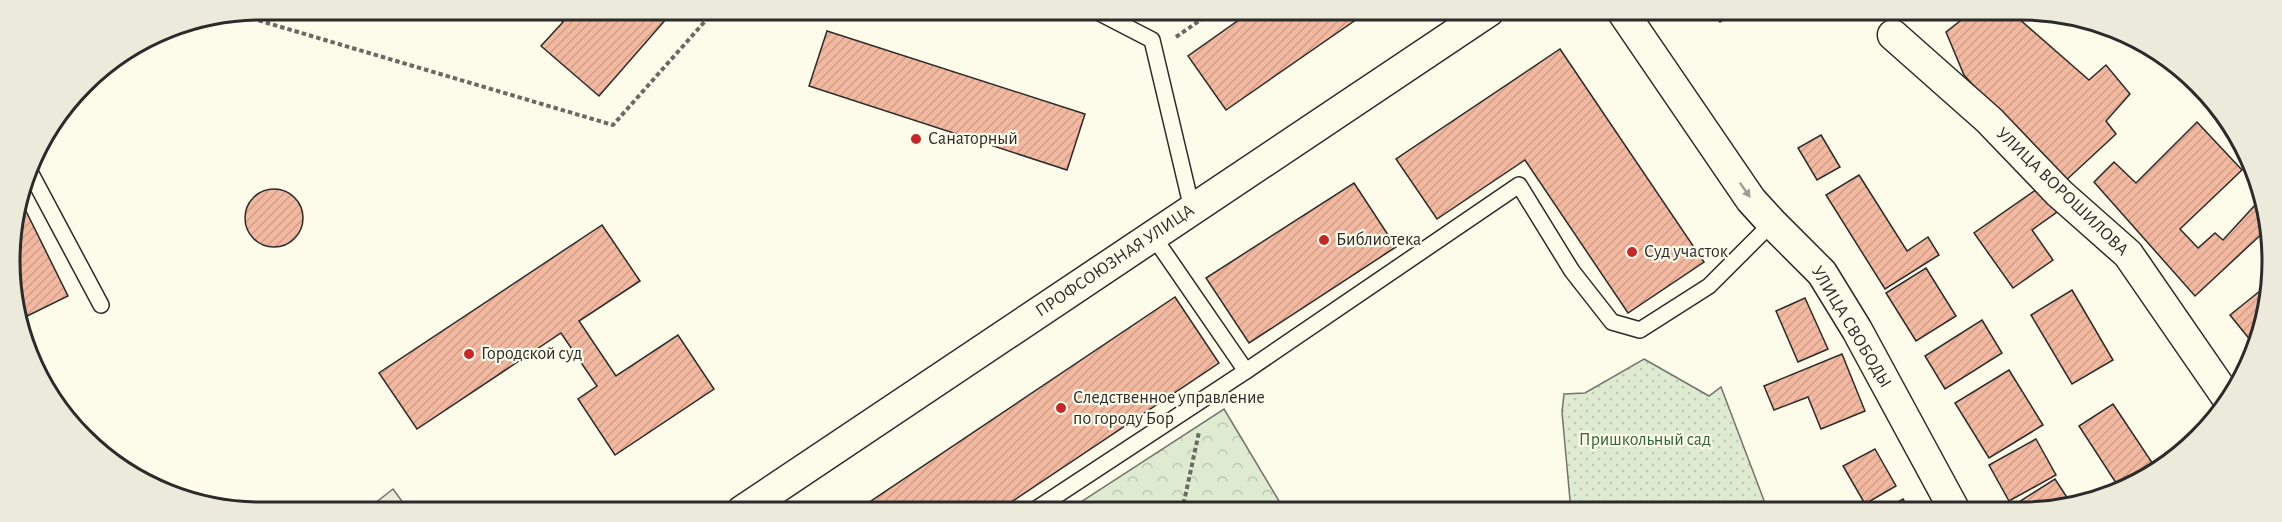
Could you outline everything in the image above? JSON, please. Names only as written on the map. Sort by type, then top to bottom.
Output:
[{"type":"street","name":"ПРОФСОЮЗНАЯ УЛИЦА","points":[[775,502],[1192,209],[1474,20]]},
{"type":"street","name":"УЛИЦА СВОБОДЫ","points":[[1628,20],[1751,200],[1822,273],[1857,330],[1950,502]]},
{"type":"street","name":"УЛИЦА ВОРОШИЛОВА","points":[[1893,35],[1989,120],[2060,193],[2128,254],[2224,393]]},
{"type":"lane","points":[[1113,20],[1152,40],[1192,209]]},
{"type":"lane","points":[[34,178],[101,305]]},
{"type":"lane","points":[[1047,502],[1246,371],[1519,185],[1572,271],[1612,322],[1640,330],[1709,286],[1772,224]]},
{"type":"lane","points":[[1153,236],[1246,371]]},
{"type":"path","points":[[257,20],[613,125],[705,20]]},
{"type":"path","points":[[1155,52],[1201,20]]},
{"type":"path","points":[[1184,502],[1206,397]]},
{"type":"green space","name":"Пришкольный сад","points":[[1644,359],[1709,396],[1721,387],[1765,502],[1570,502],[1562,412],[1564,394],[1585,393]]},
{"type":"green space","points":[[1224,409],[1280,502],[1081,502]]},
{"type":"shaded area","points":[[393,489],[402,502],[376,502]]},
{"type":"building","points":[[561,20],[665,20],[599,96],[541,46],[563,22]]},
{"type":"building","points":[[1239,20],[1356,20],[1226,110],[1188,56]]},
{"type":"building","points":[[1961,20],[2020,20],[2089,80],[2106,65],[2130,94],[2106,121],[2116,134],[2062,184],[1964,75],[1946,32]]},
{"type":"building","points":[[827,31],[1085,114],[1067,170],[809,86]]},
{"type":"building","points":[[1560,49],[1704,262],[1628,313],[1525,160],[1437,219],[1396,159]]},
{"type":"building","points":[[2197,122],[2242,170],[2180,229],[2198,248],[2215,233],[2223,240],[2256,204],[2261,235],[2195,296],[2094,182],[2114,162],[2136,183]]},
{"type":"building","points":[[1821,135],[1840,167],[1817,180],[1798,148]]},
{"type":"building","points":[[1859,175],[1907,251],[1928,237],[1939,255],[1885,289],[1826,195]]},
{"type":"building","points":[[1354,183],[1396,247],[1249,343],[1206,278]]},
{"type":"building","points":[[2040,187],[2057,212],[2032,230],[2053,260],[2013,288],[1974,233]]},
{"type":"building","points":[[268,189],[280,189],[295,197],[303,212],[303,224],[295,239],[280,247],[268,247],[253,239],[245,224],[245,212],[253,197]]},
{"type":"building","points":[[25,209],[68,296],[26,317],[20,277],[20,245]]},
{"type":"building","name":"Городской суд","points":[[602,225],[640,281],[579,321],[616,376],[678,335],[714,389],[615,455],[578,399],[597,386],[561,333],[417,429],[379,373]]},
{"type":"building","points":[[1926,268],[1956,316],[1916,341],[1886,293]]},
{"type":"building","points":[[2072,290],[2113,360],[2072,384],[2031,315]]},
{"type":"building","points":[[2260,291],[2250,340],[2230,315]]},
{"type":"building","points":[[1175,297],[1219,363],[1011,502],[869,502]]},
{"type":"building","points":[[1805,298],[1828,349],[1798,362],[1776,311]]},
{"type":"building","points":[[1982,320],[2002,353],[1945,389],[1925,356]]},
{"type":"building","points":[[1842,354],[1865,411],[1821,429],[1808,397],[1774,410],[1764,386]]},
{"type":"building","points":[[2009,370],[2043,425],[1989,458],[1955,403]]},
{"type":"building","points":[[2113,404],[2153,463],[2116,483],[2079,426]]},
{"type":"building","points":[[2036,439],[2056,475],[2009,501],[1989,465]]},
{"type":"building","points":[[1875,449],[1896,486],[1868,502],[1864,502],[1843,466]]},
{"type":"building","points":[[2055,479],[2067,498],[2037,502],[2019,502]]},
{"type":"place","name":"Санаторный","points":[[916,139]]},
{"type":"place","name":"Библиотека","points":[[1324,240]]},
{"type":"place","name":"Суд участок","points":[[1632,252]]},
{"type":"place","name":"Городской суд","points":[[469,354]]},
{"type":"place","name":"Следственное управление по городу Бор","points":[[1061,408]]}]
